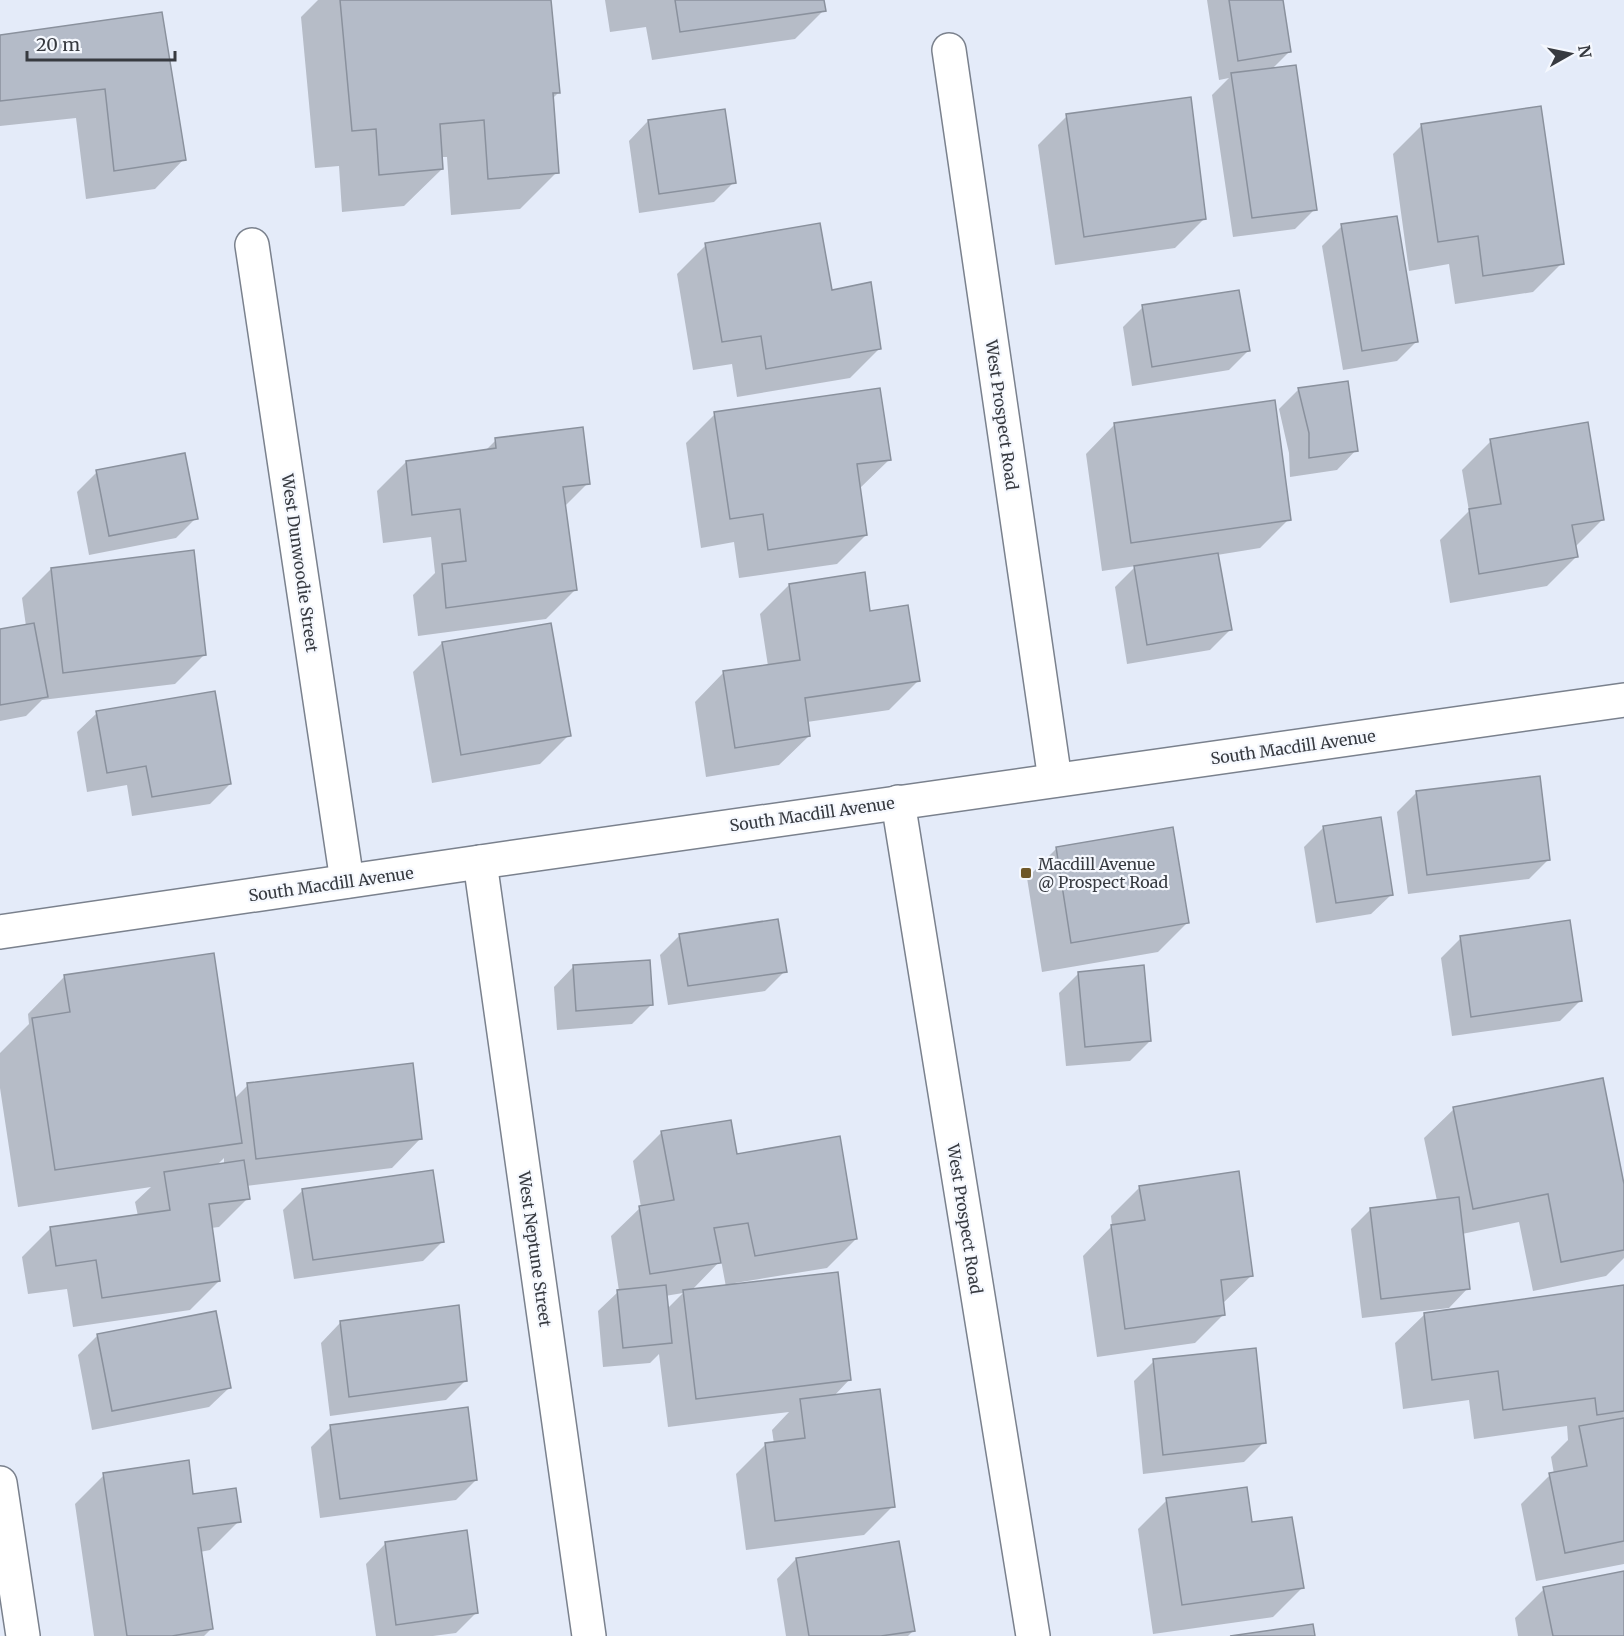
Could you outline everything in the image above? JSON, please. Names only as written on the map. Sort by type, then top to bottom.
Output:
[{"type":"street","name":"West Prospect Road","points":[[949,50],[1055,780]]},
{"type":"street","name":"West Dunwoodie Street","points":[[252,245],[347,881]]},
{"type":"street","name":"South Macdill Avenue","points":[[0,932],[1624,700]]},
{"type":"street","name":"West Prospect Road","points":[[898,802],[1033,1636]]},
{"type":"street","name":"West Neptune Street","points":[[480,862],[589,1636]]},
{"type":"street","points":[[0,1483],[23,1636]]},
{"type":"building","points":[[340,0],[551,0],[560,93],[553,93],[559,173],[488,179],[484,120],[440,124],[443,169],[379,175],[376,129],[352,131]]},
{"type":"building","points":[[675,0],[824,0],[826,11],[680,32]]},
{"type":"building","points":[[1229,0],[1283,0],[1291,52],[1238,61]]},
{"type":"building","points":[[162,12],[186,160],[114,171],[105,89],[0,101],[0,35]]},
{"type":"building","points":[[1296,65],[1317,210],[1252,218],[1231,73]]},
{"type":"building","points":[[1191,97],[1206,219],[1084,237],[1066,114]]},
{"type":"building","points":[[1541,106],[1564,264],[1483,276],[1478,236],[1438,242],[1421,124]]},
{"type":"building","points":[[725,109],[736,183],[659,194],[648,120]]},
{"type":"building","points":[[1397,216],[1418,342],[1362,351],[1341,224]]},
{"type":"building","points":[[820,223],[832,290],[871,282],[881,349],[766,369],[761,336],[722,342],[705,243]]},
{"type":"building","points":[[1239,290],[1250,351],[1152,367],[1142,305]]},
{"type":"building","points":[[1348,381],[1358,451],[1309,458],[1309,433],[1298,388]]},
{"type":"building","points":[[880,388],[891,460],[857,464],[867,535],[768,550],[763,514],[730,519],[714,412]]},
{"type":"building","points":[[1275,400],[1291,520],[1131,543],[1114,423]]},
{"type":"building","points":[[1588,422],[1604,520],[1572,525],[1578,557],[1479,574],[1469,509],[1501,504],[1490,439]]},
{"type":"building","points":[[583,427],[590,484],[563,487],[577,590],[446,608],[442,564],[466,561],[460,509],[412,515],[406,461],[496,448],[495,438]]},
{"type":"building","points":[[185,453],[198,519],[109,536],[96,470]]},
{"type":"building","points":[[194,550],[206,655],[63,673],[51,568]]},
{"type":"building","points":[[1218,553],[1232,630],[1147,645],[1134,566]]},
{"type":"building","points":[[865,572],[870,611],[908,605],[920,681],[805,698],[810,736],[735,748],[723,671],[800,660],[789,584]]},
{"type":"building","points":[[34,623],[48,697],[0,705],[0,629]]},
{"type":"building","points":[[551,623],[571,736],[461,755],[442,642]]},
{"type":"building","points":[[215,691],[231,784],[152,797],[146,766],[107,773],[96,711]]},
{"type":"building","points":[[1540,776],[1550,860],[1427,875],[1416,791]]},
{"type":"building","points":[[1381,817],[1393,895],[1336,903],[1323,826]]},
{"type":"building","points":[[1173,827],[1189,923],[1071,943],[1056,847]]},
{"type":"building","points":[[778,919],[787,972],[688,986],[679,934]]},
{"type":"building","points":[[1570,920],[1582,1001],[1471,1017],[1460,936]]},
{"type":"building","points":[[214,953],[242,1143],[55,1170],[32,1018],[70,1012],[64,975]]},
{"type":"building","points":[[650,960],[653,1005],[576,1011],[573,965]]},
{"type":"building","points":[[1144,965],[1151,1041],[1085,1047],[1078,972]]},
{"type":"building","points":[[413,1063],[422,1139],[256,1159],[247,1083]]},
{"type":"building","points":[[1603,1078],[1624,1184],[1624,1250],[1561,1262],[1548,1194],[1473,1209],[1453,1107]]},
{"type":"building","points":[[731,1120],[737,1154],[840,1136],[857,1239],[755,1256],[748,1223],[714,1228],[721,1263],[650,1274],[639,1206],[674,1200],[661,1131]]},
{"type":"building","points":[[244,1160],[250,1199],[209,1204],[220,1281],[102,1298],[96,1260],[56,1266],[50,1227],[170,1210],[164,1172]]},
{"type":"building","points":[[433,1170],[444,1242],[313,1260],[302,1189]]},
{"type":"building","points":[[1239,1171],[1253,1276],[1221,1280],[1225,1315],[1125,1329],[1111,1225],[1145,1220],[1139,1186]]},
{"type":"building","points":[[1459,1197],[1470,1289],[1381,1299],[1370,1208]]},
{"type":"building","points":[[838,1272],[851,1380],[696,1399],[683,1290]]},
{"type":"building","points":[[666,1285],[672,1343],[623,1348],[617,1290]]},
{"type":"building","points":[[1624,1285],[1624,1411],[1597,1415],[1595,1398],[1503,1410],[1498,1371],[1432,1380],[1424,1313]]},
{"type":"building","points":[[459,1305],[467,1381],[349,1397],[340,1321]]},
{"type":"building","points":[[216,1311],[231,1388],[112,1411],[97,1334]]},
{"type":"building","points":[[1256,1348],[1266,1443],[1163,1455],[1153,1359]]},
{"type":"building","points":[[880,1389],[895,1507],[775,1521],[765,1443],[805,1438],[800,1399]]},
{"type":"building","points":[[468,1407],[477,1480],[340,1499],[330,1425]]},
{"type":"building","points":[[1624,1418],[1624,1541],[1565,1553],[1549,1473],[1587,1466],[1579,1426]]},
{"type":"building","points":[[189,1460],[193,1494],[236,1488],[241,1522],[198,1528],[213,1629],[172,1636],[127,1636],[103,1473]]},
{"type":"building","points":[[1247,1487],[1252,1522],[1292,1517],[1304,1588],[1182,1605],[1166,1498]]},
{"type":"building","points":[[467,1530],[478,1613],[396,1625],[385,1542]]},
{"type":"building","points":[[899,1541],[915,1631],[881,1636],[809,1636],[796,1558]]},
{"type":"building","points":[[1624,1571],[1624,1636],[1553,1636],[1543,1587]]},
{"type":"building","points":[[1313,1624],[1315,1636],[1230,1636]]},
{"type":"place","name":"Macdill Avenue @ Prospect Road","points":[[1026,873]]}]
